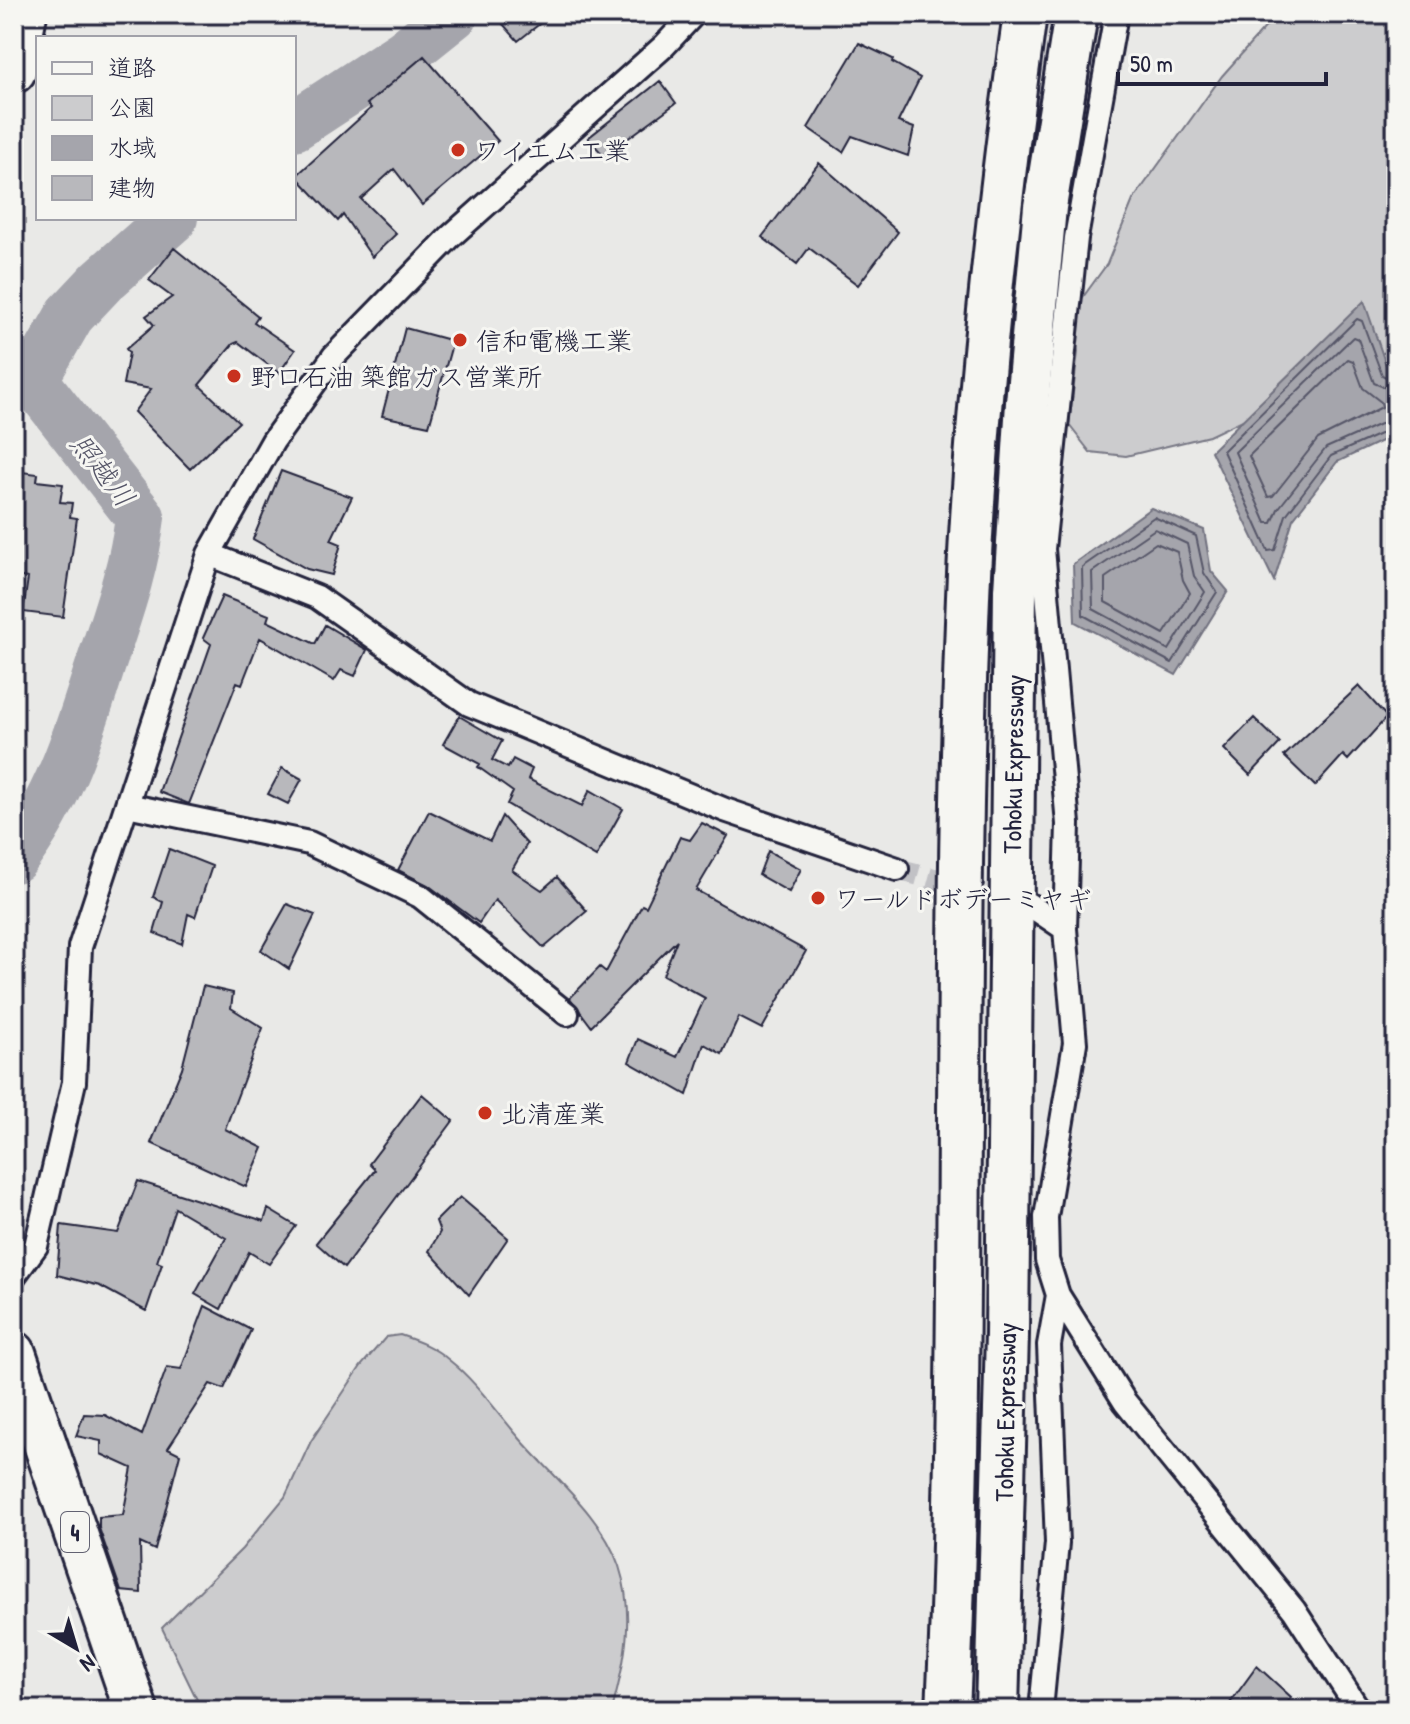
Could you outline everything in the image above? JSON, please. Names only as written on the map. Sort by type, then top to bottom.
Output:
[{"type":"highway","points":[[14,71],[25,14]]},
{"type":"highway","name":"Tohoku Expressway","points":[[948,1710],[958,1320],[969,577],[991,282],[1025,14]]},
{"type":"highway","name":"Tohoku Expressway","points":[[997,1710],[1007,1334],[1015,590],[1027,403],[1045,207],[1076,14]]},
{"type":"highway","name":"4","points":[[14,1353],[136,1710]]},
{"type":"street","points":[[14,1276],[36,1246],[74,1082],[80,947],[209,554],[273,441],[334,356],[450,237],[664,46],[694,14]]},
{"type":"street","points":[[1116,14],[1076,238],[1043,549],[1068,824],[1065,929],[1075,1043],[1046,1217],[1047,1260],[1058,1295],[1125,1402],[1294,1610],[1359,1710]]},
{"type":"street","points":[[209,554],[317,597],[469,704],[725,810],[897,869]]},
{"type":"street","points":[[127,805],[309,843],[420,896],[567,1014]]},
{"type":"street","points":[[1028,904],[1065,929]]},
{"type":"street","points":[[1041,1710],[1057,1543],[1049,1345],[1058,1295]]},
{"type":"green space","points":[[1277,14],[1396,14],[1396,347],[1209,436],[1126,456],[1090,452],[1069,425],[1078,352],[1070,315],[1107,264],[1133,200],[1222,76]]},
{"type":"green space","points":[[400,1335],[438,1351],[469,1378],[522,1441],[577,1499],[612,1548],[624,1584],[627,1620],[621,1674],[612,1710],[202,1710],[162,1628],[242,1549],[285,1497],[311,1441],[361,1366],[386,1337]]},
{"type":"water","points":[[1364,301],[1388,371],[1396,375],[1396,434],[1337,462],[1293,519],[1274,581],[1211,451]]},
{"type":"water","points":[[1151,508],[1204,530],[1211,571],[1228,591],[1176,675],[1075,622],[1073,564]]},
{"type":"building","points":[[494,14],[552,14],[518,41]]},
{"type":"building","points":[[859,43],[893,59],[892,62],[920,78],[898,122],[914,128],[908,156],[852,136],[843,152],[808,128]]},
{"type":"building","points":[[424,56],[498,141],[422,205],[394,169],[361,199],[396,234],[372,257],[343,215],[338,221],[296,176],[371,108],[367,104]]},
{"type":"building","points":[[660,81],[676,103],[604,156],[588,138]]},
{"type":"building","points":[[819,163],[898,232],[858,285],[809,248],[797,264],[762,237]]},
{"type":"building","points":[[174,248],[258,316],[254,322],[295,350],[279,373],[238,342],[233,344],[199,385],[239,422],[190,469],[134,412],[151,389],[123,384],[129,353],[126,349],[154,325],[146,316],[172,297],[149,280]]},
{"type":"building","points":[[405,328],[453,341],[429,426],[382,416]]},
{"type":"building","points":[[14,471],[38,474],[37,481],[63,484],[60,502],[72,503],[70,517],[77,518],[63,617],[23,612],[28,578],[14,576]]},
{"type":"building","points":[[281,471],[352,497],[331,540],[341,544],[332,575],[307,569],[253,539]]},
{"type":"building","points":[[222,596],[269,615],[267,621],[315,644],[325,625],[367,650],[355,676],[341,670],[334,681],[260,638],[242,684],[237,682],[189,804],[159,792],[211,644],[203,638]]},
{"type":"building","points":[[1359,686],[1387,717],[1348,760],[1343,755],[1315,786],[1284,756]]},
{"type":"building","points":[[459,716],[502,741],[492,760],[508,768],[513,759],[532,769],[528,779],[582,806],[590,790],[623,809],[596,857],[507,804],[513,792],[478,767],[480,764],[443,744]]},
{"type":"building","points":[[1254,718],[1280,743],[1250,775],[1224,749]]},
{"type":"building","points":[[282,768],[302,779],[288,804],[268,794]]},
{"type":"building","points":[[429,811],[490,841],[502,816],[527,844],[512,870],[542,890],[557,877],[587,911],[544,948],[495,900],[479,923],[428,885],[398,870]]},
{"type":"building","points":[[702,823],[728,836],[696,890],[806,951],[762,1029],[739,1017],[722,1054],[704,1044],[687,1095],[629,1062],[638,1039],[677,1057],[705,998],[663,975],[677,940],[591,1026],[570,998],[600,967],[606,972],[642,905],[646,907],[680,837],[690,840]]},
{"type":"building","points":[[169,849],[212,866],[195,917],[188,914],[182,944],[154,933],[163,902],[153,897]]},
{"type":"building","points":[[768,851],[801,869],[789,892],[759,875]]},
{"type":"building","points":[[287,904],[315,915],[289,969],[261,950]]},
{"type":"building","points":[[203,986],[233,993],[231,1008],[263,1028],[225,1129],[263,1148],[246,1187],[151,1143],[182,1068]]},
{"type":"building","points":[[422,1094],[453,1121],[344,1268],[316,1243],[375,1170],[369,1164]]},
{"type":"building","points":[[138,1181],[264,1221],[268,1209],[296,1226],[269,1264],[249,1252],[221,1309],[195,1294],[226,1238],[175,1208],[157,1262],[162,1264],[146,1311],[100,1286],[57,1275],[61,1225],[118,1233]]},
{"type":"building","points":[[460,1197],[508,1238],[469,1295],[429,1251],[440,1232],[436,1221]]},
{"type":"building","points":[[205,1306],[251,1330],[224,1389],[210,1384],[168,1448],[180,1454],[155,1550],[140,1543],[141,1593],[121,1591],[99,1528],[99,1517],[123,1515],[132,1468],[101,1454],[101,1441],[76,1436],[84,1414],[105,1415],[142,1435],[167,1367],[181,1369]]},
{"type":"building","points":[[1257,1666],[1291,1697],[1283,1710],[1225,1710]]},
{"type":"waterway","name":"照越川","points":[[296,125],[404,54],[454,14]]},
{"type":"waterway","name":"照越川","points":[[14,858],[56,789],[76,740],[124,592],[140,517],[33,380],[70,315],[102,281],[171,220]]},
{"type":"tunnel","points":[[897,869],[1020,902]]},
{"type":"place","name":"ワイエム工業","points":[[458,150]]},
{"type":"place","name":"信和電機工業","points":[[460,340]]},
{"type":"place","name":"野口石油 築館ガス営業所","points":[[234,376]]},
{"type":"place","name":"ワールドボデーミヤギ","points":[[818,898]]},
{"type":"place","name":"北清産業","points":[[485,1113]]}]
